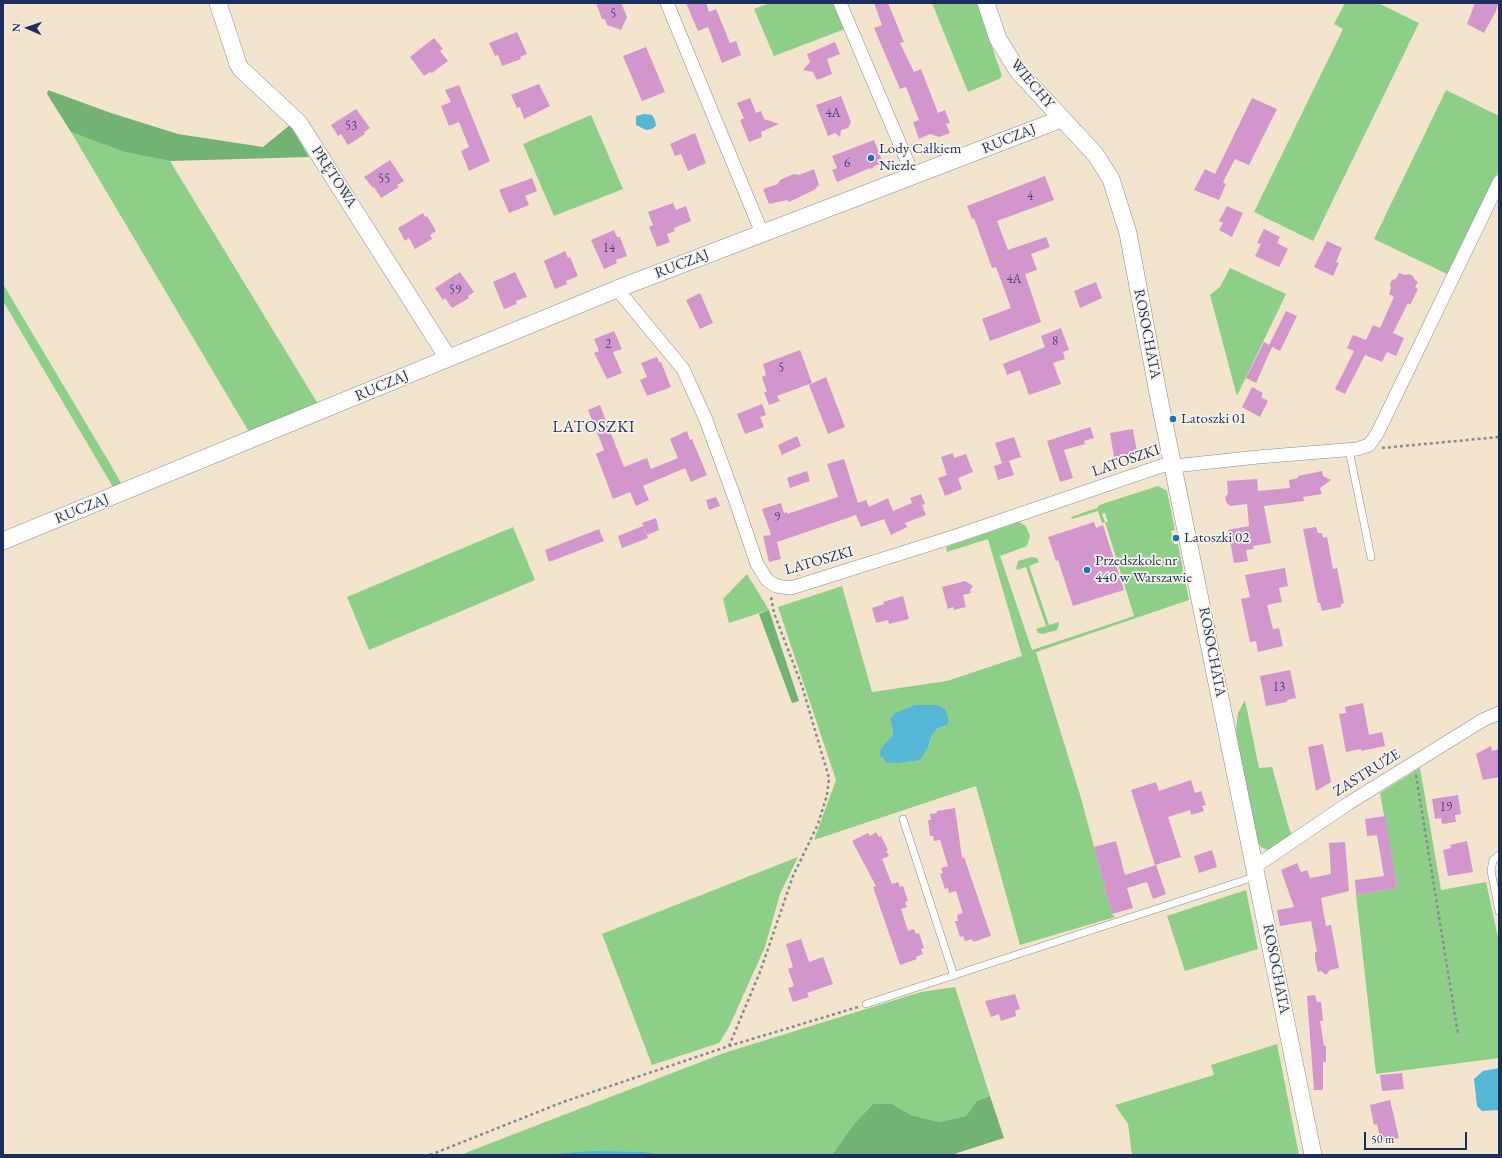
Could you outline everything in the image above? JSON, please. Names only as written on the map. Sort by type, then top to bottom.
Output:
[{"type":"street","name":"PRĘTOWA","points":[[218,3],[238,64],[299,123],[448,358]]},
{"type":"street","points":[[667,3],[762,233]]},
{"type":"street","points":[[840,3],[913,175]]},
{"type":"street","name":"WIECHY","points":[[986,3],[998,39],[1018,71],[1095,154]]},
{"type":"street","name":"RUCZAJ","points":[[3,541],[618,289],[913,175],[953,162],[1061,119]]},
{"type":"street","name":"ROSOCHATA","points":[[1095,154],[1111,179],[1128,233],[1313,1155]]},
{"type":"street","points":[[1366,446],[1372,442],[1377,434],[1499,182]]},
{"type":"street","name":"LATOSZKI","points":[[618,289],[683,369],[706,420],[757,564],[763,576],[771,584],[781,588],[791,588],[956,536],[1174,464],[1348,450],[1366,446]]},
{"type":"street","name":"ZASTRUŻE","points":[[1256,871],[1349,803],[1483,720],[1499,713]]},
{"type":"lane","points":[[1348,450],[1371,557]]},
{"type":"lane","points":[[903,819],[954,976]]},
{"type":"lane","points":[[1499,856],[1493,860],[1491,871],[1499,911]]},
{"type":"lane","points":[[866,1004],[954,976],[1256,871]]},
{"type":"path","points":[[1366,446],[1373,449],[1499,437]]},
{"type":"path","points":[[730,1046],[760,972],[793,876],[818,824],[827,794],[829,778],[802,686],[774,613],[771,596],[771,584]]},
{"type":"path","points":[[1414,762],[1458,1034]]},
{"type":"path","points":[[430,1155],[563,1102],[730,1046],[866,1004]]},
{"type":"green space","points":[[770,3],[834,3],[845,29],[774,56],[754,9]]},
{"type":"green space","points":[[932,3],[977,3],[1002,76],[999,79],[968,92]]},
{"type":"green space","points":[[1345,3],[1378,3],[1419,23],[1313,241],[1254,212],[1343,29],[1334,24]]},
{"type":"green space","points":[[48,90],[111,113],[178,134],[263,147],[290,125],[309,157],[170,161],[124,152],[71,132],[47,94]]},
{"type":"green space","points":[[1446,90],[1499,116],[1499,170],[1447,274],[1374,239]]},
{"type":"green space","points":[[591,115],[623,189],[554,216],[523,144]]},
{"type":"green space","points":[[71,132],[124,152],[170,161],[318,404],[249,432]]},
{"type":"green space","points":[[1230,268],[1286,294],[1237,396],[1210,295],[1220,287]]},
{"type":"green space","points":[[3,284],[121,483],[113,487],[3,301]]},
{"type":"green space","points":[[1158,486],[1167,491],[1175,530],[1171,531],[1174,544],[1178,544],[1189,600],[1036,652],[1081,798],[1112,914],[1115,917],[1020,945],[976,786],[814,840],[836,780],[778,607],[842,586],[872,692],[947,681],[1022,656],[988,539],[947,552],[946,547],[1014,524],[1014,522],[1019,522],[1026,526],[1030,536],[1027,546],[1000,556],[1032,650],[1134,616],[1105,522],[1102,523],[1098,511],[1072,519],[1071,517],[1097,508],[1099,505]],"holes":[[[1105,513],[1108,522],[1105,522],[1102,514]],[[890,719],[946,726],[937,729],[932,735],[928,747],[882,759],[881,748],[892,736],[893,731]]]},
{"type":"green space","points":[[513,527],[535,580],[369,650],[347,597]]},
{"type":"green space","points":[[1032,557],[1037,558],[1039,562],[1029,566],[1049,625],[1059,622],[1057,630],[1043,634],[1038,633],[1036,629],[1046,626],[1026,567],[1017,570],[1016,568],[1018,561]]},
{"type":"green space","points":[[747,574],[769,610],[729,623],[723,599]]},
{"type":"green space","points":[[769,610],[799,701],[792,703],[759,614]]},
{"type":"green space","points":[[1245,700],[1259,768],[1272,767],[1293,838],[1272,852],[1261,847],[1256,840],[1238,745],[1236,729],[1238,713]]},
{"type":"green space","points":[[1420,768],[1441,890],[1486,882],[1499,942],[1499,1058],[1376,1074],[1356,895],[1397,888],[1380,793]]},
{"type":"green space","points":[[798,857],[780,894],[765,947],[729,1027],[719,1043],[652,1065],[602,934]]},
{"type":"green space","points":[[1246,890],[1258,949],[1185,971],[1167,916]]},
{"type":"green space","points":[[955,987],[990,1096],[977,1101],[966,1116],[939,1122],[911,1115],[892,1104],[873,1104],[854,1124],[832,1155],[460,1155],[724,1053],[921,992]]},
{"type":"green space","points":[[1277,1044],[1299,1155],[1132,1155],[1128,1124],[1115,1105],[1214,1075],[1211,1065]]},
{"type":"green space","points":[[990,1096],[1004,1138],[951,1155],[832,1155],[854,1124],[873,1104],[892,1104],[911,1115],[939,1122],[966,1116],[977,1101]]},
{"type":"water","points":[[644,114],[652,115],[655,120],[656,126],[652,129],[646,130],[636,125],[636,116]]},
{"type":"water","points":[[915,705],[937,705],[945,709],[949,721],[947,725],[937,729],[932,735],[928,747],[920,760],[897,763],[886,762],[880,755],[881,748],[892,736],[893,731],[890,719],[895,713]]},
{"type":"water","points":[[1499,1068],[1499,1110],[1482,1111],[1477,1106],[1474,1079],[1483,1071]]},
{"type":"water","points":[[592,1151],[643,1152],[661,1155],[541,1155]]},
{"type":"building","points":[[596,3],[621,3],[627,17],[621,30],[607,25],[605,19],[602,19]]},
{"type":"building","points":[[686,3],[706,3],[709,12],[716,9],[730,43],[736,41],[741,55],[722,63],[708,27],[698,31]]},
{"type":"building","points":[[874,3],[888,3],[904,42],[900,43],[914,72],[921,69],[938,113],[945,110],[950,123],[946,124],[950,133],[939,137],[930,134],[919,139],[913,122],[919,120],[906,87],[900,89],[874,28],[882,25]]},
{"type":"building","points":[[1475,3],[1499,3],[1484,33],[1467,24]]},
{"type":"building","points":[[517,32],[527,54],[520,57],[521,59],[502,66],[498,55],[495,56],[489,43]]},
{"type":"building","points":[[434,38],[443,49],[440,51],[448,61],[432,73],[430,72],[424,76],[410,57]]},
{"type":"building","points":[[835,42],[840,54],[827,59],[832,74],[817,80],[813,72],[803,70],[810,62],[807,54]]},
{"type":"building","points":[[646,47],[665,92],[642,101],[623,56]]},
{"type":"building","points":[[539,84],[550,106],[524,119],[520,107],[517,108],[511,95]]},
{"type":"building","points":[[459,85],[490,161],[469,171],[461,151],[469,147],[459,122],[449,126],[441,106],[451,102],[445,90]]},
{"type":"building","points":[[841,96],[851,122],[848,128],[841,130],[840,137],[835,133],[828,136],[816,105]]},
{"type":"building","points":[[750,98],[756,113],[761,111],[764,119],[779,124],[761,132],[762,137],[749,142],[740,120],[744,118],[737,103]]},
{"type":"building","points":[[1252,98],[1277,109],[1249,165],[1235,159],[1223,182],[1226,184],[1219,200],[1194,190],[1205,169],[1215,174]]},
{"type":"building","points":[[356,109],[370,128],[364,132],[365,134],[348,145],[341,134],[338,136],[331,125]]},
{"type":"building","points":[[695,133],[706,163],[688,171],[681,154],[675,156],[670,144]]},
{"type":"building","points":[[874,140],[883,163],[874,166],[872,169],[870,168],[837,182],[832,170],[837,168],[832,156]]},
{"type":"building","points":[[390,160],[404,181],[397,185],[399,187],[381,198],[374,187],[373,188],[364,177]]},
{"type":"building","points":[[814,169],[819,185],[814,190],[789,202],[787,200],[769,204],[763,189],[778,184],[780,180],[794,174],[799,175]]},
{"type":"building","points":[[1045,176],[1054,200],[997,221],[1008,250],[1046,237],[1050,247],[1031,254],[1037,270],[1025,274],[1041,322],[990,341],[982,319],[1011,308],[996,267],[992,268],[974,218],[972,219],[967,206]]},
{"type":"building","points":[[532,178],[537,191],[525,196],[529,205],[509,213],[499,190]]},
{"type":"building","points":[[673,203],[676,210],[686,206],[691,221],[674,228],[675,231],[667,234],[670,242],[657,247],[649,227],[653,225],[648,212]]},
{"type":"building","points":[[1227,206],[1243,213],[1232,237],[1219,230],[1223,223],[1219,221]]},
{"type":"building","points":[[423,213],[425,217],[427,216],[436,231],[430,235],[432,239],[415,249],[409,238],[405,241],[398,228]]},
{"type":"building","points":[[1264,229],[1280,237],[1277,243],[1288,249],[1279,267],[1255,256],[1261,244],[1257,243]]},
{"type":"building","points":[[614,230],[617,237],[620,237],[627,256],[616,260],[617,263],[604,269],[591,240]]},
{"type":"building","points":[[1327,241],[1342,248],[1336,262],[1339,263],[1333,276],[1314,267]]},
{"type":"building","points":[[565,251],[568,258],[570,257],[578,276],[566,281],[567,284],[555,289],[544,261]]},
{"type":"building","points":[[460,272],[474,292],[468,296],[469,298],[452,308],[445,298],[443,300],[435,288]]},
{"type":"building","points":[[515,272],[527,297],[516,301],[517,304],[504,309],[493,282]]},
{"type":"building","points":[[1399,273],[1413,276],[1418,282],[1415,287],[1418,289],[1410,305],[1408,303],[1393,333],[1404,338],[1396,356],[1387,352],[1382,362],[1365,355],[1345,394],[1335,389],[1354,351],[1347,348],[1353,335],[1366,340],[1373,325],[1380,328],[1394,297],[1389,294],[1391,288],[1390,284],[1392,280],[1396,279]]},
{"type":"building","points":[[1096,282],[1102,298],[1080,308],[1074,291]]},
{"type":"building","points":[[700,293],[713,323],[700,329],[686,300]]},
{"type":"building","points":[[1286,311],[1297,316],[1280,351],[1272,347],[1256,383],[1246,378],[1264,342],[1269,345]]},
{"type":"building","points":[[1061,328],[1069,350],[1063,352],[1065,359],[1053,363],[1061,384],[1029,395],[1020,370],[1007,375],[1003,364],[1045,347],[1041,336]]},
{"type":"building","points":[[614,331],[622,349],[613,352],[622,373],[607,379],[594,353],[599,351],[594,339]]},
{"type":"building","points":[[800,350],[812,383],[777,396],[780,401],[769,405],[764,392],[767,392],[762,377],[766,375],[763,364]]},
{"type":"building","points":[[657,357],[659,362],[661,362],[671,387],[647,396],[640,380],[647,377],[641,363]]},
{"type":"building","points":[[826,377],[845,427],[828,434],[809,385]]},
{"type":"building","points":[[1252,387],[1263,393],[1261,397],[1268,401],[1260,417],[1242,407]]},
{"type":"building","points":[[762,404],[766,415],[760,417],[764,427],[745,434],[737,414]]},
{"type":"building","points":[[600,405],[624,467],[647,458],[651,469],[678,458],[670,439],[687,431],[690,440],[692,439],[707,475],[691,482],[685,468],[643,486],[649,500],[636,506],[630,492],[613,499],[596,454],[604,450],[588,410]]},
{"type":"building","points":[[1090,427],[1094,438],[1084,441],[1085,444],[1064,450],[1073,478],[1060,482],[1047,441]]},
{"type":"building","points":[[1133,429],[1137,453],[1114,457],[1110,433]]},
{"type":"building","points":[[797,436],[801,446],[782,455],[778,445]]},
{"type":"building","points":[[1014,437],[1021,457],[1002,463],[995,443]]},
{"type":"building","points":[[953,453],[954,458],[966,454],[973,472],[958,478],[962,489],[945,496],[938,478],[947,475],[941,457]]},
{"type":"building","points":[[844,459],[858,503],[866,500],[869,507],[888,498],[893,511],[912,503],[910,498],[921,494],[925,504],[922,505],[926,515],[905,523],[907,527],[891,535],[884,519],[861,527],[856,515],[777,542],[781,559],[769,562],[763,536],[771,535],[762,509],[781,503],[784,513],[787,512],[787,514],[838,497],[827,464]]},
{"type":"building","points":[[1009,461],[1014,475],[998,480],[994,466]]},
{"type":"building","points":[[807,471],[810,481],[790,488],[787,478]]},
{"type":"building","points":[[1322,471],[1323,476],[1331,480],[1320,488],[1322,494],[1303,497],[1304,501],[1264,506],[1271,543],[1253,546],[1254,549],[1246,550],[1248,561],[1234,563],[1228,530],[1249,526],[1247,504],[1230,506],[1226,502],[1225,497],[1228,494],[1227,481],[1257,479],[1258,491],[1290,488],[1289,480],[1298,478],[1298,476]]},
{"type":"building","points":[[716,497],[720,506],[709,510],[706,500]]},
{"type":"building","points":[[656,518],[659,530],[647,535],[642,523]]},
{"type":"building","points":[[1094,522],[1096,528],[1103,525],[1124,590],[1073,606],[1058,560],[1056,561],[1048,537]]},
{"type":"building","points":[[643,526],[648,538],[622,548],[618,536]]},
{"type":"building","points":[[1316,527],[1318,533],[1322,533],[1323,538],[1327,537],[1333,569],[1337,568],[1344,603],[1341,604],[1341,607],[1322,611],[1320,603],[1318,603],[1303,529]]},
{"type":"building","points":[[599,529],[604,541],[549,562],[545,550]]},
{"type":"building","points":[[1285,568],[1288,586],[1279,588],[1282,602],[1267,605],[1273,629],[1279,628],[1283,646],[1258,652],[1256,641],[1250,642],[1241,599],[1250,597],[1245,575]]},
{"type":"building","points":[[965,581],[973,586],[970,590],[971,593],[963,595],[966,607],[954,610],[953,607],[948,609],[942,587]]},
{"type":"building","points":[[903,596],[909,619],[889,624],[888,620],[876,623],[872,608],[884,604],[883,602]]},
{"type":"building","points":[[1290,670],[1296,698],[1287,700],[1287,702],[1266,706],[1260,676]]},
{"type":"building","points":[[1363,703],[1369,735],[1382,732],[1385,746],[1361,751],[1361,749],[1346,752],[1339,714],[1346,713],[1345,707]]},
{"type":"building","points":[[1323,744],[1331,782],[1316,791],[1308,747]]},
{"type":"building","points":[[1491,746],[1492,751],[1499,749],[1499,777],[1483,780],[1476,754]]},
{"type":"building","points":[[1191,780],[1195,793],[1201,791],[1206,805],[1202,806],[1204,811],[1191,815],[1190,810],[1168,817],[1181,857],[1155,865],[1131,790],[1156,782],[1159,791]]},
{"type":"building","points":[[1458,795],[1461,814],[1455,815],[1456,822],[1442,824],[1441,818],[1435,819],[1432,799]]},
{"type":"building","points":[[955,808],[962,858],[964,857],[991,936],[973,942],[972,939],[965,941],[963,936],[960,937],[955,921],[958,921],[957,915],[963,913],[956,891],[949,893],[948,888],[945,889],[940,874],[943,873],[941,868],[948,866],[940,840],[934,841],[933,836],[930,836],[928,820],[931,820],[930,814],[937,813],[937,811]]},
{"type":"building","points":[[1385,816],[1397,888],[1356,895],[1355,880],[1384,876],[1377,835],[1367,836],[1365,819]]},
{"type":"building","points":[[876,832],[879,837],[881,836],[888,850],[886,851],[889,856],[882,859],[892,884],[898,882],[900,887],[903,886],[908,901],[905,902],[907,907],[901,909],[908,931],[914,929],[916,934],[919,933],[924,948],[921,949],[923,954],[916,957],[917,959],[900,965],[873,887],[876,886],[852,841],[868,833],[870,836]]},
{"type":"building","points":[[1116,841],[1125,875],[1156,865],[1166,894],[1153,899],[1147,882],[1127,888],[1133,908],[1112,914],[1094,847]]},
{"type":"building","points":[[1467,841],[1473,872],[1448,876],[1443,850],[1451,848],[1450,845]]},
{"type":"building","points":[[1345,842],[1349,891],[1321,898],[1326,926],[1331,925],[1339,968],[1330,970],[1326,975],[1321,971],[1318,972],[1315,960],[1315,952],[1317,952],[1311,921],[1280,926],[1277,910],[1294,907],[1281,870],[1297,863],[1301,872],[1307,870],[1310,878],[1331,874],[1329,843]]},
{"type":"building","points":[[1212,850],[1217,867],[1199,873],[1194,856]]},
{"type":"building","points":[[801,939],[809,962],[823,957],[833,984],[807,993],[809,997],[793,1002],[788,988],[794,986],[788,969],[793,967],[786,944]]},
{"type":"building","points":[[1015,994],[1020,1009],[1015,1011],[1016,1016],[1001,1021],[999,1014],[991,1017],[985,1001]]},
{"type":"building","points":[[1315,995],[1317,1002],[1321,1002],[1323,1021],[1320,1021],[1324,1046],[1326,1046],[1326,1062],[1323,1062],[1323,1090],[1314,1090],[1307,996]]},
{"type":"building","points":[[1402,1073],[1404,1089],[1382,1091],[1380,1075]]},
{"type":"building","points":[[1390,1100],[1399,1138],[1381,1142],[1377,1124],[1374,1125],[1370,1105]]},
{"type":"place","name":"Lody Całkiem Niezłe","points":[[871,158]]},
{"type":"place","name":"Latoszki 01","points":[[1173,419]]},
{"type":"place","name":"Latoszki 02","points":[[1176,538]]},
{"type":"place","name":"Przedszkole nr 440 w Warszawie","points":[[1087,570]]},
{"type":"district","name":"LATOSZKI","points":[[594,428]]}]
